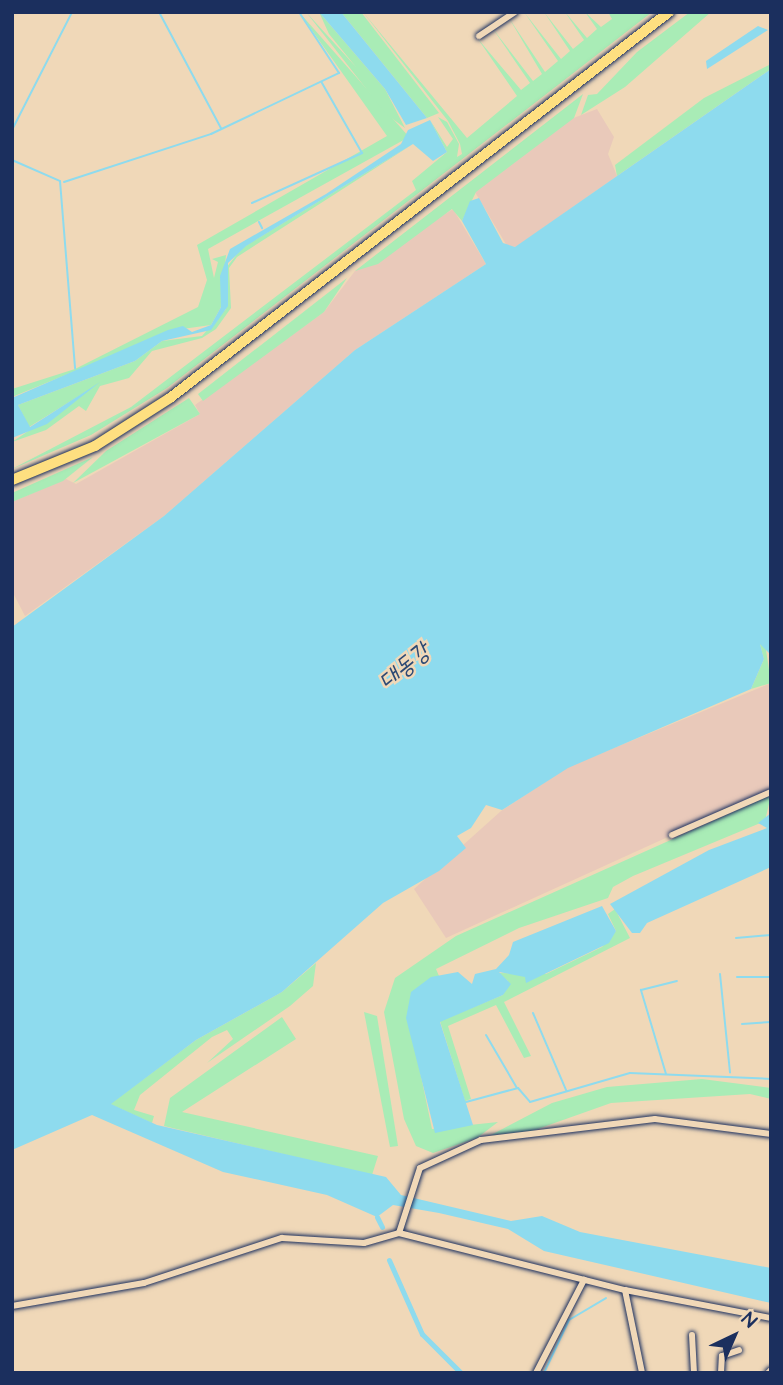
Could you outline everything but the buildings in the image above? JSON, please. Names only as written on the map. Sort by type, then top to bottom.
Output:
[{"type":"highway","points":[[12,480],[95,446],[177,393],[669,12]]},
{"type":"street","points":[[479,36],[515,12]]},
{"type":"street","points":[[672,835],[771,792]]},
{"type":"street","points":[[399,1233],[410,1195],[430,1160],[481,1140],[655,1119],[771,1134]]},
{"type":"street","points":[[12,1306],[144,1283],[282,1238],[364,1243],[399,1233],[625,1290],[771,1318]]},
{"type":"street","points":[[536,1373],[584,1280]]},
{"type":"street","points":[[625,1290],[642,1373]]},
{"type":"street","points":[[692,1335],[694,1373]]},
{"type":"street","points":[[722,1373],[722,1356],[739,1350]]},
{"type":"shaded area","points":[[597,109],[614,137],[608,154],[617,176],[516,247],[507,246],[475,192],[571,119]]},
{"type":"shaded area","points":[[453,209],[486,264],[355,350],[164,516],[25,616],[12,591],[12,502],[66,479],[76,484],[200,414],[195,405],[324,312],[355,271]]},
{"type":"shaded area","points":[[771,683],[771,790],[446,938],[414,889],[501,811],[568,767]]},
{"type":"green space","points":[[299,12],[409,137],[208,249],[214,278],[218,262],[212,259],[226,255],[221,307],[211,325],[175,330],[12,397],[12,389],[75,369],[198,307],[207,280],[197,245],[387,136]]},
{"type":"green space","points":[[306,12],[356,67],[329,34],[319,12],[385,89],[405,128],[386,114]]},
{"type":"green space","points":[[341,12],[361,12],[439,113],[427,118]]},
{"type":"green space","points":[[363,12],[467,138],[517,96],[478,39],[521,90],[530,83],[493,29],[533,81],[542,74],[509,18],[545,72],[558,61],[524,12],[561,59],[570,51],[544,12],[573,49],[584,40],[565,12],[587,38],[597,29],[585,12],[601,27],[612,19],[608,12],[652,12],[167,388],[91,435],[12,469],[131,407],[416,190],[412,181],[447,152],[430,120],[447,147],[453,139],[438,117],[447,122],[459,144],[457,157],[462,154],[460,144],[448,121]]},
{"type":"green space","points":[[690,12],[711,12],[625,87],[581,115],[588,95],[597,94],[637,52]]},
{"type":"green space","points":[[771,64],[771,69],[617,176],[615,165],[704,98]]},
{"type":"green space","points":[[583,94],[574,118],[476,192],[462,221],[452,209],[378,264],[355,271]]},
{"type":"green space","points":[[413,144],[237,257],[229,268],[231,308],[216,329],[202,338],[152,351],[129,378],[100,386],[86,411],[79,406],[46,430],[12,442],[95,386],[29,427],[18,405],[135,361],[162,341],[202,336],[226,309],[226,268],[242,248]]},
{"type":"green space","points":[[347,278],[324,312],[203,401],[198,394]]},
{"type":"green space","points":[[189,398],[200,414],[73,483],[106,451]]},
{"type":"green space","points":[[93,457],[63,481],[12,502],[12,493]]},
{"type":"green space","points":[[765,643],[771,683],[751,689],[764,659],[760,644]]},
{"type":"green space","points":[[771,795],[765,821],[633,876],[613,887],[608,898],[519,928],[436,969],[439,976],[422,985],[413,1038],[432,1129],[498,1122],[477,1138],[433,1153],[416,1146],[404,1119],[384,1012],[395,978],[456,936]]},
{"type":"green space","points":[[615,909],[630,938],[504,1002],[531,1056],[524,1058],[496,1005],[448,1026],[471,1099],[465,1101],[440,1021],[503,995],[508,981],[498,973],[546,974],[602,947],[616,931],[608,914]]},
{"type":"green space","points":[[316,963],[313,986],[290,1006],[207,1063],[233,1039],[227,1030],[212,1037],[140,1095],[134,1110],[154,1116],[152,1123],[110,1104],[196,1040],[282,992]]},
{"type":"green space","points":[[364,1012],[377,1016],[398,1146],[390,1147]]},
{"type":"green space","points":[[282,1017],[296,1039],[182,1112],[378,1156],[372,1175],[164,1126],[170,1098]]},
{"type":"green space","points":[[702,1079],[771,1088],[771,1099],[750,1094],[611,1103],[532,1131],[491,1135],[552,1103],[607,1087]]},
{"type":"water","points":[[319,12],[341,12],[427,118],[406,125],[385,89]]},
{"type":"water","points":[[758,26],[768,30],[707,69],[706,61]]},
{"type":"water","name":"대동강","points":[[771,69],[771,655],[760,644],[764,659],[751,689],[568,768],[502,810],[486,805],[471,828],[457,836],[466,848],[439,871],[383,903],[282,992],[196,1040],[111,1104],[157,1125],[386,1177],[401,1195],[511,1221],[542,1216],[580,1232],[771,1268],[771,1303],[544,1251],[508,1229],[439,1213],[393,1205],[377,1217],[327,1195],[223,1172],[92,1115],[12,1150],[12,627],[164,516],[355,350],[486,264],[462,221],[470,201],[479,198],[503,243],[515,247]]},
{"type":"water","points":[[430,120],[447,152],[433,161],[413,144],[246,246],[228,263],[228,306],[211,330],[162,341],[135,361],[18,405],[30,427],[100,382],[47,424],[12,438],[12,398],[168,330],[183,326],[192,332],[211,325],[221,307],[220,276],[230,249],[326,194],[401,144],[408,130]]},
{"type":"water","points":[[771,813],[771,867],[647,923],[640,933],[632,933],[610,904],[709,850],[767,828],[758,823]]},
{"type":"water","points":[[602,906],[616,931],[609,943],[526,983],[525,977],[499,972],[511,984],[503,995],[440,1022],[473,1125],[435,1133],[406,1018],[411,992],[431,977],[458,972],[472,984],[475,974],[496,969],[509,955],[513,942]]},
{"type":"waterway","points":[[12,130],[72,12]]},
{"type":"waterway","points":[[159,12],[221,128]]},
{"type":"waterway","points":[[64,182],[211,134],[339,73],[299,12]]},
{"type":"waterway","points":[[252,203],[362,153],[322,83]]},
{"type":"waterway","points":[[12,160],[60,181],[75,368]]},
{"type":"waterway","points":[[259,222],[262,228]]},
{"type":"waterway","points":[[736,938],[771,935]]},
{"type":"waterway","points":[[720,974],[730,1072]]},
{"type":"waterway","points":[[737,977],[771,977]]},
{"type":"waterway","points":[[666,1074],[641,990],[677,981]]},
{"type":"waterway","points":[[533,1013],[566,1090]]},
{"type":"waterway","points":[[742,1024],[771,1022]]},
{"type":"waterway","points":[[486,1035],[517,1088]]},
{"type":"waterway","points":[[466,1102],[518,1088],[530,1102],[630,1073],[771,1079]]},
{"type":"waterway","points":[[377,1217],[382,1227]]},
{"type":"waterway","points":[[389,1260],[422,1334],[461,1373]]},
{"type":"waterway","points":[[544,1373],[569,1320],[606,1298]]}]
